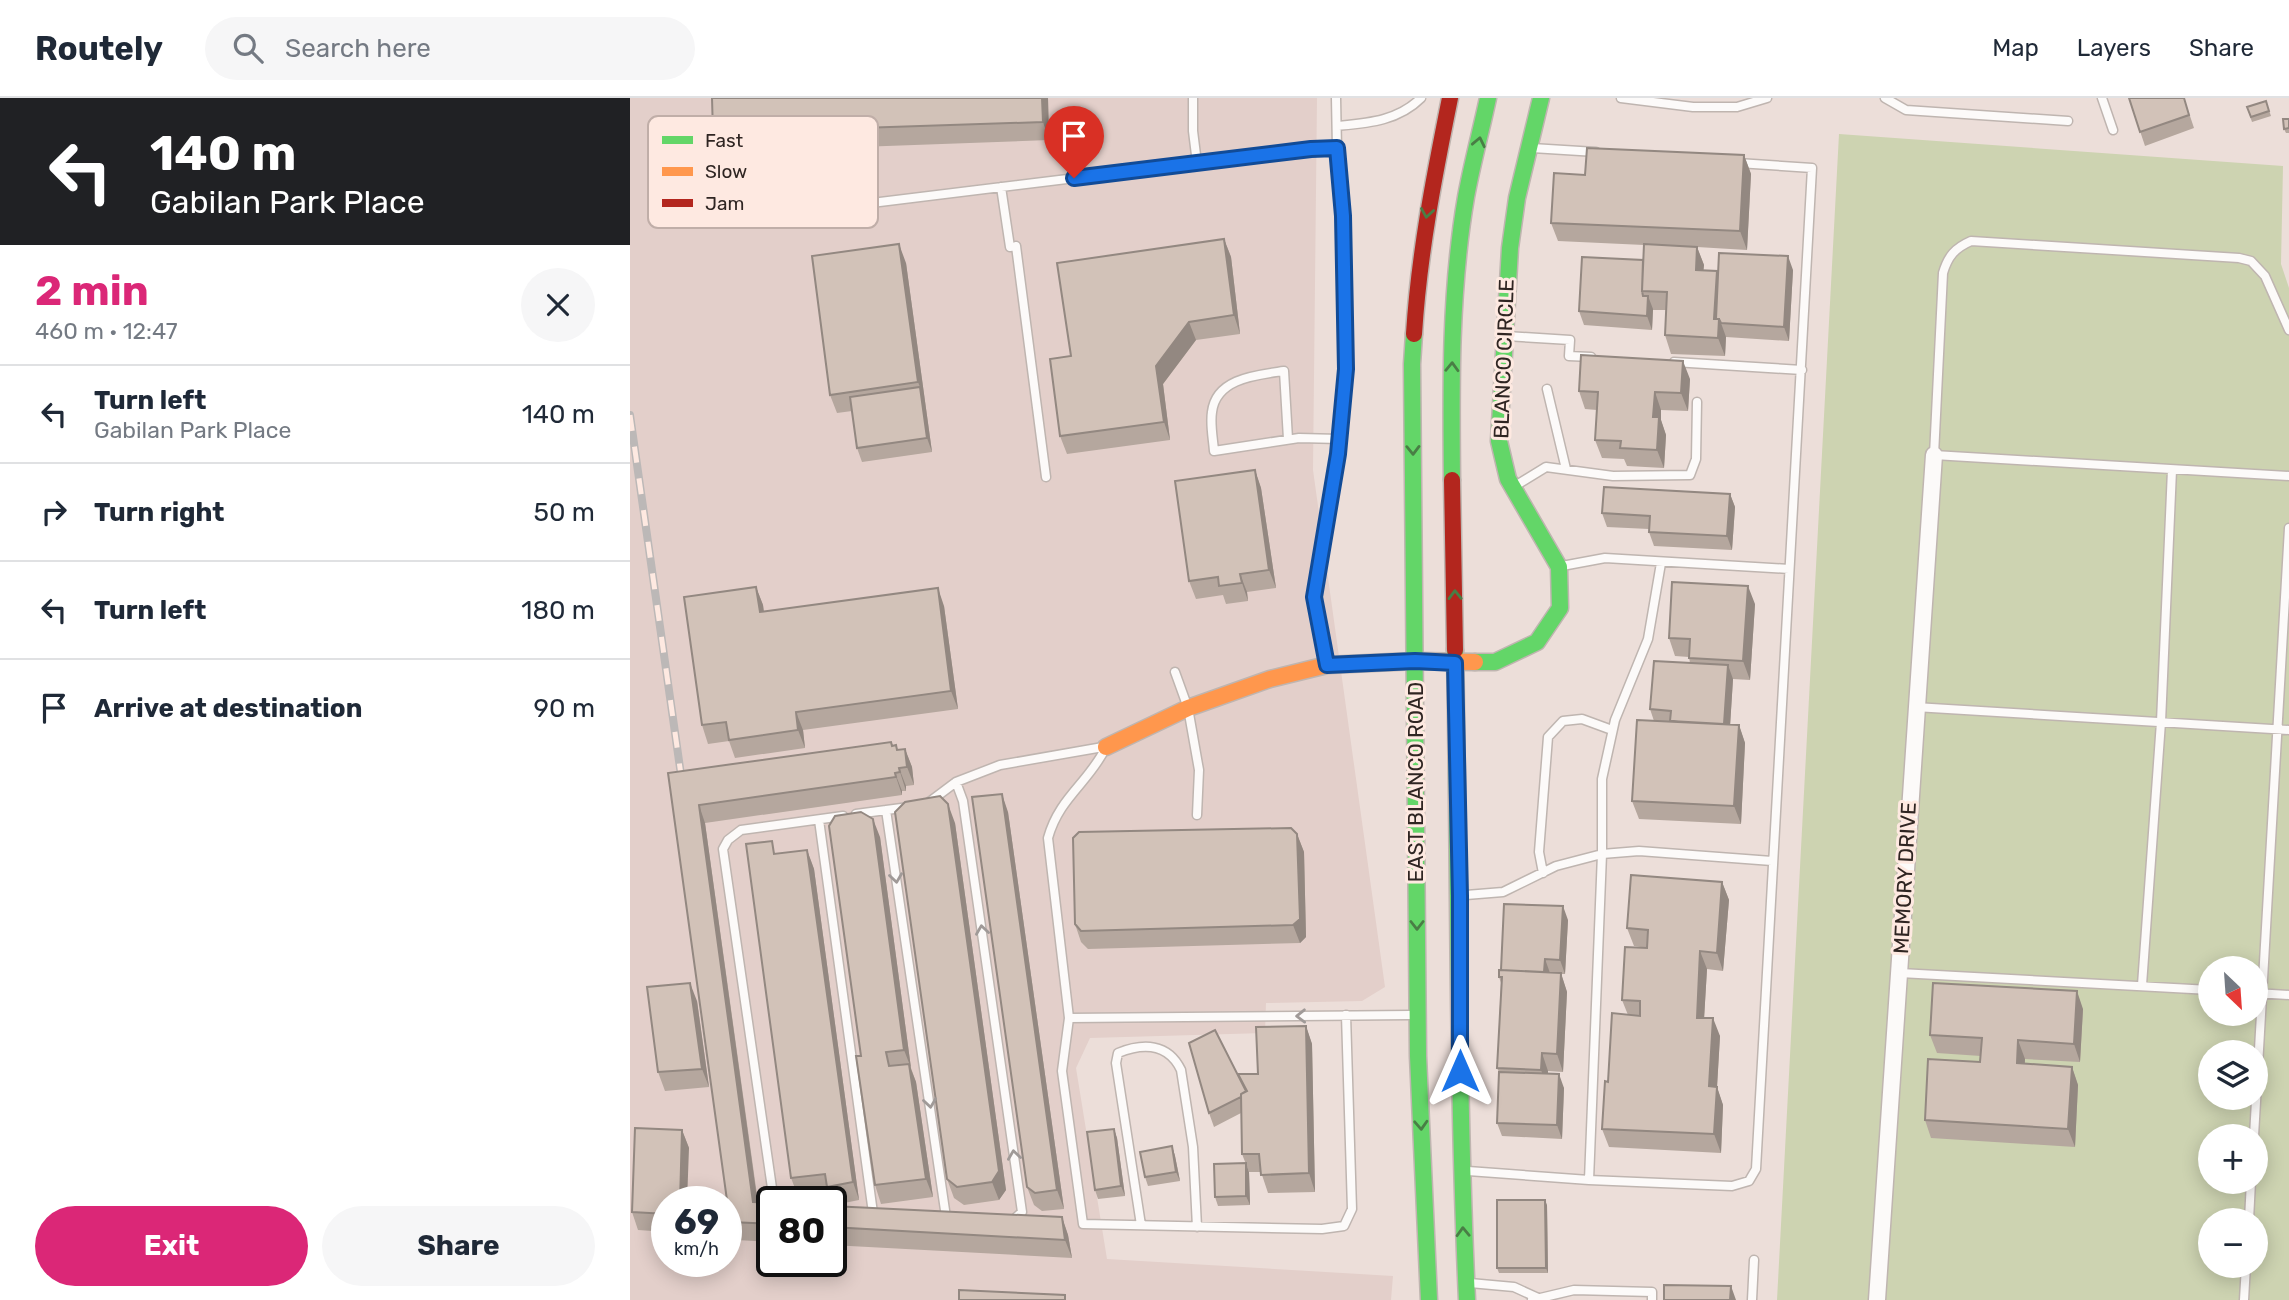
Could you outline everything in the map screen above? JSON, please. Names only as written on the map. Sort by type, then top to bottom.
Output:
[{"type":"main road","name":"EAST BLANCO ROAD","points":[[1429,1300],[1418,1070],[1412,363],[1417,284],[1427,210],[1450,98]]},
{"type":"main road","name":"EAST BLANCO ROAD","points":[[1467,1300],[1461,1170],[1460,896],[1451,405],[1456,288],[1466,198],[1488,98]]},
{"type":"main road","name":"BLANCO CIRCLE","points":[[1106,747],[1188,708],[1270,679],[1327,665],[1415,661],[1495,662],[1537,642],[1560,608],[1559,567],[1508,479],[1499,441],[1510,248],[1517,198],[1541,98]]},
{"type":"street","name":"MEMORY DRIVE","points":[[1877,1300],[1934,455]]},
{"type":"lane","points":[[1193,98],[1197,163]]},
{"type":"lane","points":[[1327,665],[1314,597],[1340,439],[1346,369],[1343,216],[1336,98]]},
{"type":"lane","points":[[1337,126],[1394,117],[1421,98]]},
{"type":"lane","points":[[1621,98],[1693,107],[1737,107],[1766,98]]},
{"type":"lane","points":[[1885,98],[1906,110],[2068,121]]},
{"type":"lane","points":[[2102,98],[2113,130]]},
{"type":"lane","points":[[878,202],[1337,148]]},
{"type":"lane","points":[[1529,148],[1610,153]]},
{"type":"lane","points":[[1461,1170],[1588,1180],[1732,1186],[1749,1181],[1756,1169],[1812,168],[1731,162]]},
{"type":"lane","points":[[1001,187],[1013,246],[1046,477]]},
{"type":"lane","points":[[2289,330],[2265,276],[2251,261],[2239,258],[1971,241],[1951,254],[1943,274],[1934,455],[2289,476]]},
{"type":"lane","points":[[1503,335],[1570,340],[1569,356],[1596,358]]},
{"type":"lane","points":[[1664,362],[1802,370]]},
{"type":"lane","points":[[1288,439],[1284,370],[1243,378],[1220,392],[1212,408],[1214,451],[1288,439],[1340,439]]},
{"type":"lane","points":[[1547,388],[1566,469]]},
{"type":"lane","points":[[1513,487],[1546,467],[1613,476],[1689,475],[1696,459],[1697,402]]},
{"type":"lane","points":[[2142,985],[2161,722],[2172,470]]},
{"type":"lane","points":[[2262,956],[2279,730],[2289,528]]},
{"type":"lane","points":[[1559,567],[1605,558],[1789,569]]},
{"type":"lane","points":[[1588,1180],[1602,854],[1602,779],[1612,730],[1648,639],[1661,563]]},
{"type":"lane","points":[[1175,672],[1188,708],[1199,770],[1197,815]]},
{"type":"lane","points":[[1915,707],[2289,730]]},
{"type":"lane","points":[[1544,873],[1539,852],[1548,737],[1563,721],[1582,719],[1612,730]]},
{"type":"lane","points":[[1106,747],[1099,761],[1053,819],[1048,838],[1069,1018],[1062,1071],[1083,1224],[1322,1229],[1344,1226],[1352,1209],[1346,1015]]},
{"type":"lane","points":[[772,1186],[723,849],[728,840],[741,831],[926,804],[956,782],[1000,765],[1106,747]]},
{"type":"lane","points":[[956,782],[963,801],[1022,1212],[1015,1220],[1001,1220]]},
{"type":"lane","points":[[886,810],[946,1217]]},
{"type":"lane","points":[[819,820],[873,1213]]},
{"type":"lane","points":[[1460,896],[1503,892],[1556,866],[1602,854],[1639,852],[1772,861]]},
{"type":"lane","points":[[1900,972],[2198,989]]},
{"type":"lane","points":[[2268,994],[2289,995]]},
{"type":"lane","points":[[1069,1018],[1418,1015]]},
{"type":"lane","points":[[2254,1124],[2258,1026]]},
{"type":"lane","points":[[1141,1225],[1116,1063],[1118,1053],[1133,1047],[1166,1050],[1181,1070],[1192,1147],[1197,1227]]},
{"type":"lane","points":[[863,1213],[886,1214]]},
{"type":"lane","points":[[934,1216],[960,1218]]},
{"type":"lane","points":[[1752,1300],[1754,1260]]},
{"type":"lane","points":[[2244,1300],[2245,1278]]},
{"type":"lane","points":[[1465,1283],[1514,1287],[1536,1299],[1574,1290],[1592,1290],[1652,1292],[1652,1300]]},
{"type":"shaded area","points":[[630,98],[1317,98],[1313,470],[1385,987],[1362,1001],[1266,1003],[1265,1033],[1090,1038],[1076,1068],[1107,1259],[1393,1276],[1391,1300],[630,1300]]},
{"type":"green space","points":[[1839,134],[2283,166],[2281,264],[2289,288],[2289,1300],[1777,1300]]},
{"type":"building","points":[[712,98],[1042,98],[1043,122],[878,128],[878,116],[713,116]]},
{"type":"building","points":[[2129,98],[2184,98],[2189,115],[2140,132]]},
{"type":"building","points":[[2266,101],[2269,111],[2251,117],[2247,107]]},
{"type":"building","points":[[2283,119],[2289,119],[2289,128],[2284,129]]},
{"type":"building","points":[[1587,148],[1744,155],[1740,231],[1551,223],[1554,173],[1585,175]]},
{"type":"building","points":[[1224,239],[1234,315],[1189,322],[1156,366],[1164,422],[1060,436],[1050,359],[1071,356],[1057,263]]},
{"type":"building","points":[[899,244],[918,382],[830,395],[812,256]]},
{"type":"building","points":[[1644,244],[1697,247],[1696,270],[1717,271],[1714,319],[1719,319],[1718,338],[1665,335],[1667,292],[1642,291]]},
{"type":"building","points":[[1719,253],[1788,256],[1784,327],[1721,323],[1716,319]]},
{"type":"building","points":[[1582,257],[1643,260],[1642,291],[1643,296],[1648,296],[1647,316],[1579,311]]},
{"type":"building","points":[[1581,355],[1683,361],[1681,393],[1655,392],[1653,417],[1659,417],[1657,450],[1620,448],[1621,441],[1595,440],[1598,392],[1579,391]]},
{"type":"building","points":[[920,387],[927,438],[857,448],[850,397]]},
{"type":"building","points":[[1255,470],[1269,570],[1240,574],[1242,583],[1219,586],[1218,577],[1189,581],[1175,481]]},
{"type":"building","points":[[1604,487],[1730,494],[1727,536],[1649,532],[1650,516],[1602,513]]},
{"type":"building","points":[[1672,582],[1748,586],[1743,661],[1689,658],[1690,639],[1669,638]]},
{"type":"building","points":[[756,587],[760,612],[938,588],[951,691],[796,712],[798,730],[729,740],[726,722],[702,725],[684,597]]},
{"type":"building","points":[[1654,661],[1728,665],[1724,724],[1670,721],[1671,711],[1650,709]]},
{"type":"building","points":[[1637,720],[1739,725],[1734,806],[1632,801]]},
{"type":"building","points":[[891,742],[892,746],[896,745],[897,750],[905,749],[907,767],[899,768],[900,772],[895,773],[896,777],[699,805],[753,1202],[756,1202],[756,1223],[742,1223],[742,1186],[725,1186],[668,773]]},
{"type":"building","points":[[1002,794],[1057,1190],[1035,1193],[1027,1187],[972,797]]},
{"type":"building","points":[[940,796],[948,804],[999,1171],[992,1182],[957,1187],[947,1179],[895,812],[905,802]]},
{"type":"building","points":[[861,812],[873,819],[904,1050],[886,1052],[889,1066],[909,1064],[926,1179],[875,1185],[856,1056],[861,1056],[829,826],[835,816]]},
{"type":"building","points":[[1291,828],[1297,834],[1300,919],[1293,925],[1081,931],[1075,924],[1073,838],[1079,832]]},
{"type":"building","points":[[772,841],[774,854],[807,850],[853,1182],[827,1186],[825,1174],[791,1178],[746,844]]},
{"type":"building","points":[[1631,875],[1722,882],[1717,953],[1700,951],[1697,1018],[1713,1018],[1709,1086],[1717,1087],[1714,1134],[1602,1129],[1612,1013],[1640,1016],[1640,1001],[1622,1000],[1625,947],[1647,948],[1648,930],[1627,928]]},
{"type":"building","points":[[1504,904],[1563,906],[1560,960],[1545,959],[1544,972],[1501,970]]},
{"type":"building","points":[[1499,970],[1561,973],[1557,1054],[1542,1053],[1541,1070],[1497,1068],[1502,977],[1499,977]]},
{"type":"building","points":[[690,983],[702,1069],[658,1072],[647,987]]},
{"type":"building","points":[[1933,983],[2077,991],[2074,1044],[2018,1040],[2017,1063],[2072,1067],[2068,1129],[1925,1120],[1928,1059],[1980,1062],[1982,1038],[1930,1035]]},
{"type":"building","points":[[1306,1026],[1309,1173],[1261,1175],[1259,1154],[1242,1154],[1241,1094],[1247,1091],[1238,1074],[1258,1074],[1256,1027]]},
{"type":"building","points":[[1215,1030],[1246,1091],[1241,1097],[1209,1113],[1189,1043]]},
{"type":"building","points":[[1499,1072],[1559,1074],[1557,1125],[1497,1123]]},
{"type":"building","points":[[635,1128],[682,1130],[680,1186],[651,1186],[651,1213],[632,1212]]},
{"type":"building","points":[[1114,1129],[1121,1186],[1095,1190],[1087,1132]]},
{"type":"building","points":[[1172,1146],[1176,1172],[1145,1177],[1140,1152]]},
{"type":"building","points":[[1246,1163],[1246,1196],[1215,1197],[1214,1164]]},
{"type":"building","points":[[1497,1200],[1545,1200],[1546,1268],[1497,1268]]},
{"type":"building","points":[[847,1207],[1062,1217],[1065,1240],[847,1228]]},
{"type":"building","points":[[1664,1285],[1731,1286],[1730,1300],[1664,1300]]},
{"type":"building","points":[[959,1290],[1065,1295],[1065,1300],[959,1300]]},
{"type":"railway","points":[[630,415],[681,775]]},
{"type":"traffic: fast","points":[[1452,480],[1452,374],[1457,267],[1466,197],[1488,98]]},
{"type":"traffic: fast","points":[[1475,662],[1495,662],[1537,642],[1560,608],[1559,567],[1508,479],[1499,441],[1510,248],[1517,198],[1541,98]]},
{"type":"traffic: fast","points":[[1414,334],[1412,364],[1418,1056],[1429,1300]]},
{"type":"traffic: fast","points":[[1455,650],[1460,1057],[1467,1300]]},
{"type":"traffic: slow","points":[[1106,747],[1188,708],[1270,679],[1327,665],[1415,661],[1475,662]]},
{"type":"traffic: jam","points":[[1414,334],[1423,245],[1450,98]]},
{"type":"traffic: jam","points":[[1452,480],[1455,650]]},
{"type":"route","points":[[1074,178],[1337,148],[1343,216],[1346,369],[1338,454],[1314,597],[1327,665],[1415,661],[1455,663],[1460,896],[1460,1071]]}]
